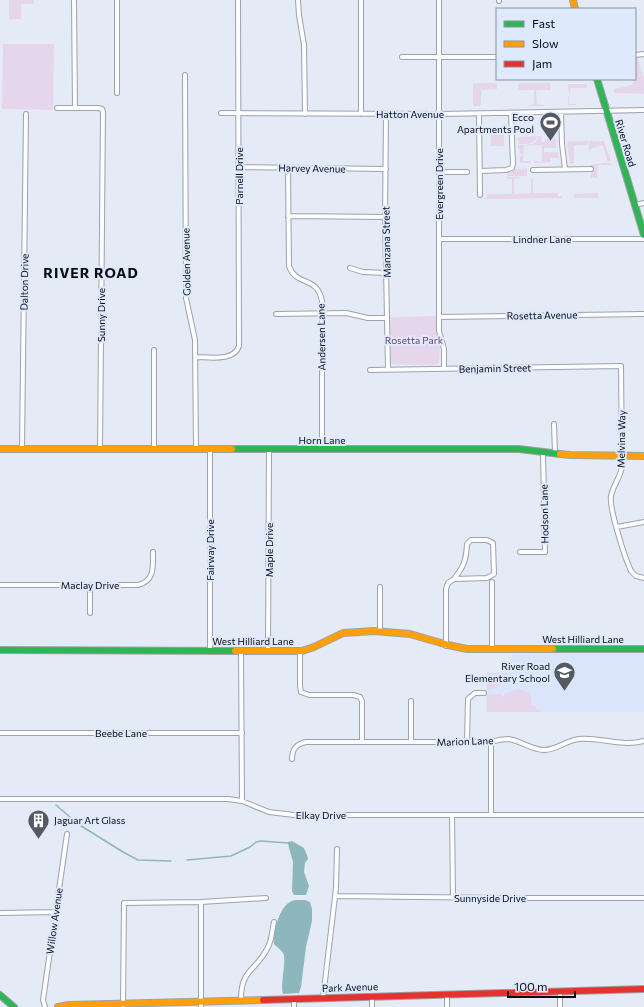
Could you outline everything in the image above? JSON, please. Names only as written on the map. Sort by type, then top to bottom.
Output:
[{"type":"street","points":[[57,108],[75,108],[74,0]]},
{"type":"street","points":[[117,0],[117,93]]},
{"type":"street","name":"Parnell Drive","points":[[195,357],[229,357],[236,352],[239,343],[238,0]]},
{"type":"street","points":[[298,0],[304,45],[305,114]]},
{"type":"street","points":[[361,0],[361,114]]},
{"type":"street","name":"Evergreen Drive","points":[[439,0],[439,317],[440,335],[444,352],[444,368]]},
{"type":"street","points":[[402,57],[496,57]]},
{"type":"street","name":"Golden Avenue","points":[[185,75],[186,298],[194,333],[196,449]]},
{"type":"street","name":"River Road","points":[[596,80],[644,236]]},
{"type":"street","name":"Sunny Drive","points":[[75,108],[102,109],[103,112],[100,449]]},
{"type":"street","name":"Hatton Avenue","points":[[221,113],[479,114],[644,110]]},
{"type":"street","points":[[561,112],[562,144],[565,170]]},
{"type":"street","points":[[480,170],[506,170],[512,168],[511,113]]},
{"type":"street","name":"Dalton Drive","points":[[22,449],[26,114]]},
{"type":"street","name":"Manzana Street","points":[[386,114],[385,217],[388,369]]},
{"type":"street","points":[[479,114],[480,195]]},
{"type":"street","name":"Harvey Avenue","points":[[238,167],[386,168]]},
{"type":"street","name":"Andersen Lane","points":[[288,168],[289,266],[299,278],[314,284],[319,291],[322,301],[322,450]]},
{"type":"street","points":[[533,170],[591,169]]},
{"type":"street","points":[[439,172],[467,172]]},
{"type":"street","points":[[635,205],[644,203]]},
{"type":"street","points":[[288,216],[385,217]]},
{"type":"street","name":"Lindner Lane","points":[[439,239],[644,239]]},
{"type":"street","points":[[350,268],[362,272],[387,273]]},
{"type":"street","points":[[276,314],[352,314],[368,318],[387,318]]},
{"type":"street","name":"Rosetta Avenue","points":[[439,317],[644,314]]},
{"type":"street","points":[[154,350],[154,449]]},
{"type":"street","name":"Benjamin Street","points":[[370,370],[621,366]]},
{"type":"street","name":"Melvina Way","points":[[621,366],[621,471],[612,491],[611,509],[629,568],[632,574],[644,578]]},
{"type":"street","points":[[554,424],[555,453]]},
{"type":"street","name":"Fairway Drive","points":[[210,449],[210,651]]},
{"type":"street","name":"Maple Drive","points":[[268,651],[269,449]]},
{"type":"street","name":"Horn Lane","points":[[0,450],[518,449],[570,455],[644,456]]},
{"type":"street","name":"Hodson Lane","points":[[520,552],[545,552],[543,451]]},
{"type":"street","points":[[617,527],[644,522]]},
{"type":"street","points":[[446,646],[447,585],[454,579],[466,558],[468,542],[474,540],[491,541],[494,546],[494,574],[487,578],[454,579]]},
{"type":"street","name":"Maclay Drive","points":[[0,585],[138,585],[145,583],[152,573],[153,552]]},
{"type":"street","points":[[492,582],[492,650]]},
{"type":"street","points":[[90,585],[90,614]]},
{"type":"street","points":[[380,587],[380,632]]},
{"type":"street","name":"West Hilliard Lane","points":[[0,650],[300,651],[309,650],[334,637],[356,631],[415,635],[458,649],[644,649]]},
{"type":"street","points":[[241,651],[242,801]]},
{"type":"street","points":[[300,651],[299,692],[309,695],[361,696],[362,742]]},
{"type":"street","points":[[467,742],[468,699],[474,693],[484,693]]},
{"type":"street","points":[[411,701],[411,742]]},
{"type":"street","name":"Beebe Lane","points":[[0,733],[242,733]]},
{"type":"street","name":"Marion Lane","points":[[292,759],[294,748],[302,743],[491,742],[508,739],[535,749],[545,750],[573,740],[581,739],[620,743],[644,741]]},
{"type":"street","points":[[491,742],[491,815]]},
{"type":"street","name":"Elkay Drive","points":[[0,799],[214,799],[242,801],[269,812],[286,815],[644,815]]},
{"type":"street","points":[[452,815],[452,898]]},
{"type":"street","name":"Willow Avenue","points":[[45,1007],[42,1000],[67,834]]},
{"type":"street","points":[[323,998],[335,896],[337,849]]},
{"type":"street","name":"Sunnyside Drive","points":[[335,896],[452,898],[644,898]]},
{"type":"street","points":[[123,1005],[123,904],[125,902],[201,902],[266,898]]},
{"type":"street","points":[[201,902],[201,1004]]},
{"type":"street","points":[[0,913],[56,912]]},
{"type":"street","points":[[241,999],[244,977],[268,948],[274,922]]},
{"type":"street","name":"Park Avenue","points":[[58,1007],[67,1005],[201,1004],[241,999],[294,999],[644,989]]},
{"type":"street","points":[[560,991],[560,1007]]},
{"type":"street","points":[[447,994],[448,1007]]},
{"type":"street","points":[[0,995],[14,1007]]},
{"type":"street","points":[[372,996],[372,1007]]},
{"type":"street","points":[[294,999],[294,1007]]},
{"type":"shaded area","name":"River Road Elementary School","points":[[644,652],[644,712],[486,712],[486,672],[513,672],[512,654]]},
{"type":"shaded area","points":[[292,841],[304,848],[307,855],[308,859],[305,863],[304,872],[309,886],[306,895],[294,895],[292,891],[293,862],[288,842]]},
{"type":"shaded area","points":[[305,900],[310,902],[312,909],[312,921],[306,947],[301,987],[299,993],[283,994],[282,984],[284,956],[274,944],[275,933],[280,915],[286,905],[291,901]]},
{"type":"green space","points":[[9,0],[34,0],[34,4],[21,4],[21,19],[9,19]]},
{"type":"green space","points":[[3,44],[54,44],[53,110],[2,109]]},
{"type":"green space","points":[[637,57],[644,78],[644,94],[614,93],[614,89],[633,85],[632,80],[636,80]]},
{"type":"green space","points":[[473,83],[497,83],[497,89],[481,90],[480,106],[473,106]]},
{"type":"green space","points":[[550,83],[551,90],[536,90],[537,104],[544,106],[528,106],[534,104],[534,90],[518,90],[518,84]]},
{"type":"green space","points":[[568,84],[587,84],[587,88],[570,88],[569,104],[576,105],[568,105]]},
{"type":"green space","points":[[491,135],[504,135],[504,146],[489,146],[491,144]]},
{"type":"green space","points":[[537,136],[532,142],[527,144],[518,144],[518,137]]},
{"type":"green space","points":[[538,136],[541,136],[542,142],[546,139],[556,139],[556,148],[544,148],[544,152],[558,152],[559,158],[551,158],[551,162],[534,163],[534,161],[542,161],[542,145],[524,146],[523,161],[531,161],[531,163],[520,163],[520,157],[522,154],[520,154],[518,145],[528,145],[533,143]]},
{"type":"green space","points":[[568,141],[588,141],[588,145],[574,145],[574,164],[570,164],[567,144]]},
{"type":"green space","points":[[589,141],[604,141],[611,161],[607,161],[603,146],[589,150]]},
{"type":"green space","points":[[611,163],[611,165],[598,165],[597,178],[591,178],[591,165]]},
{"type":"green space","points":[[527,168],[527,176],[507,176],[507,173],[515,169]]},
{"type":"green space","points":[[507,177],[521,177],[514,179],[514,194],[531,193],[531,178],[533,178],[533,193],[558,193],[558,196],[562,196],[562,198],[483,199],[487,198],[487,194],[512,194],[512,179],[507,179]]},
{"type":"green space","points":[[598,193],[598,198],[574,198],[574,194]]},
{"type":"green space","name":"Rosetta Park","points":[[436,316],[437,336],[440,348],[439,363],[436,365],[392,364],[390,317]]},
{"type":"green space","points":[[487,673],[506,673],[508,676],[497,688],[487,690]]},
{"type":"green space","points":[[517,689],[531,693],[531,705],[536,706],[536,709],[540,710],[540,712],[487,712],[487,695],[502,694],[504,699],[504,694]]},
{"type":"waterway","points":[[56,805],[78,824],[138,860],[171,861]]},
{"type":"waterway","points":[[187,860],[231,856],[250,847],[256,842],[261,841],[288,843]]},
{"type":"traffic: fast","points":[[597,80],[644,235]]},
{"type":"traffic: fast","points":[[232,449],[519,449],[560,454]]},
{"type":"traffic: fast","points":[[553,649],[644,649]]},
{"type":"traffic: fast","points":[[0,650],[235,651]]},
{"type":"traffic: fast","points":[[0,995],[14,1007]]},
{"type":"traffic: slow","points":[[573,0],[575,8]]},
{"type":"traffic: slow","points":[[0,449],[232,449]]},
{"type":"traffic: slow","points":[[560,454],[644,456]]},
{"type":"traffic: slow","points":[[235,651],[302,651],[343,633],[374,631],[410,634],[467,649],[553,649]]},
{"type":"traffic: slow","points":[[58,1007],[69,1005],[263,1000]]},
{"type":"traffic: jam","points":[[263,1000],[644,989]]},
{"type":"place","name":"Ecco Apartments Pool","points":[[550,142]]},
{"type":"place","name":"River Road Elementary School","points":[[565,692]]},
{"type":"place","name":"Jaguar Art Glass","points":[[38,840]]},
{"type":"district","name":"RIVER ROAD","points":[[91,273]]}]
